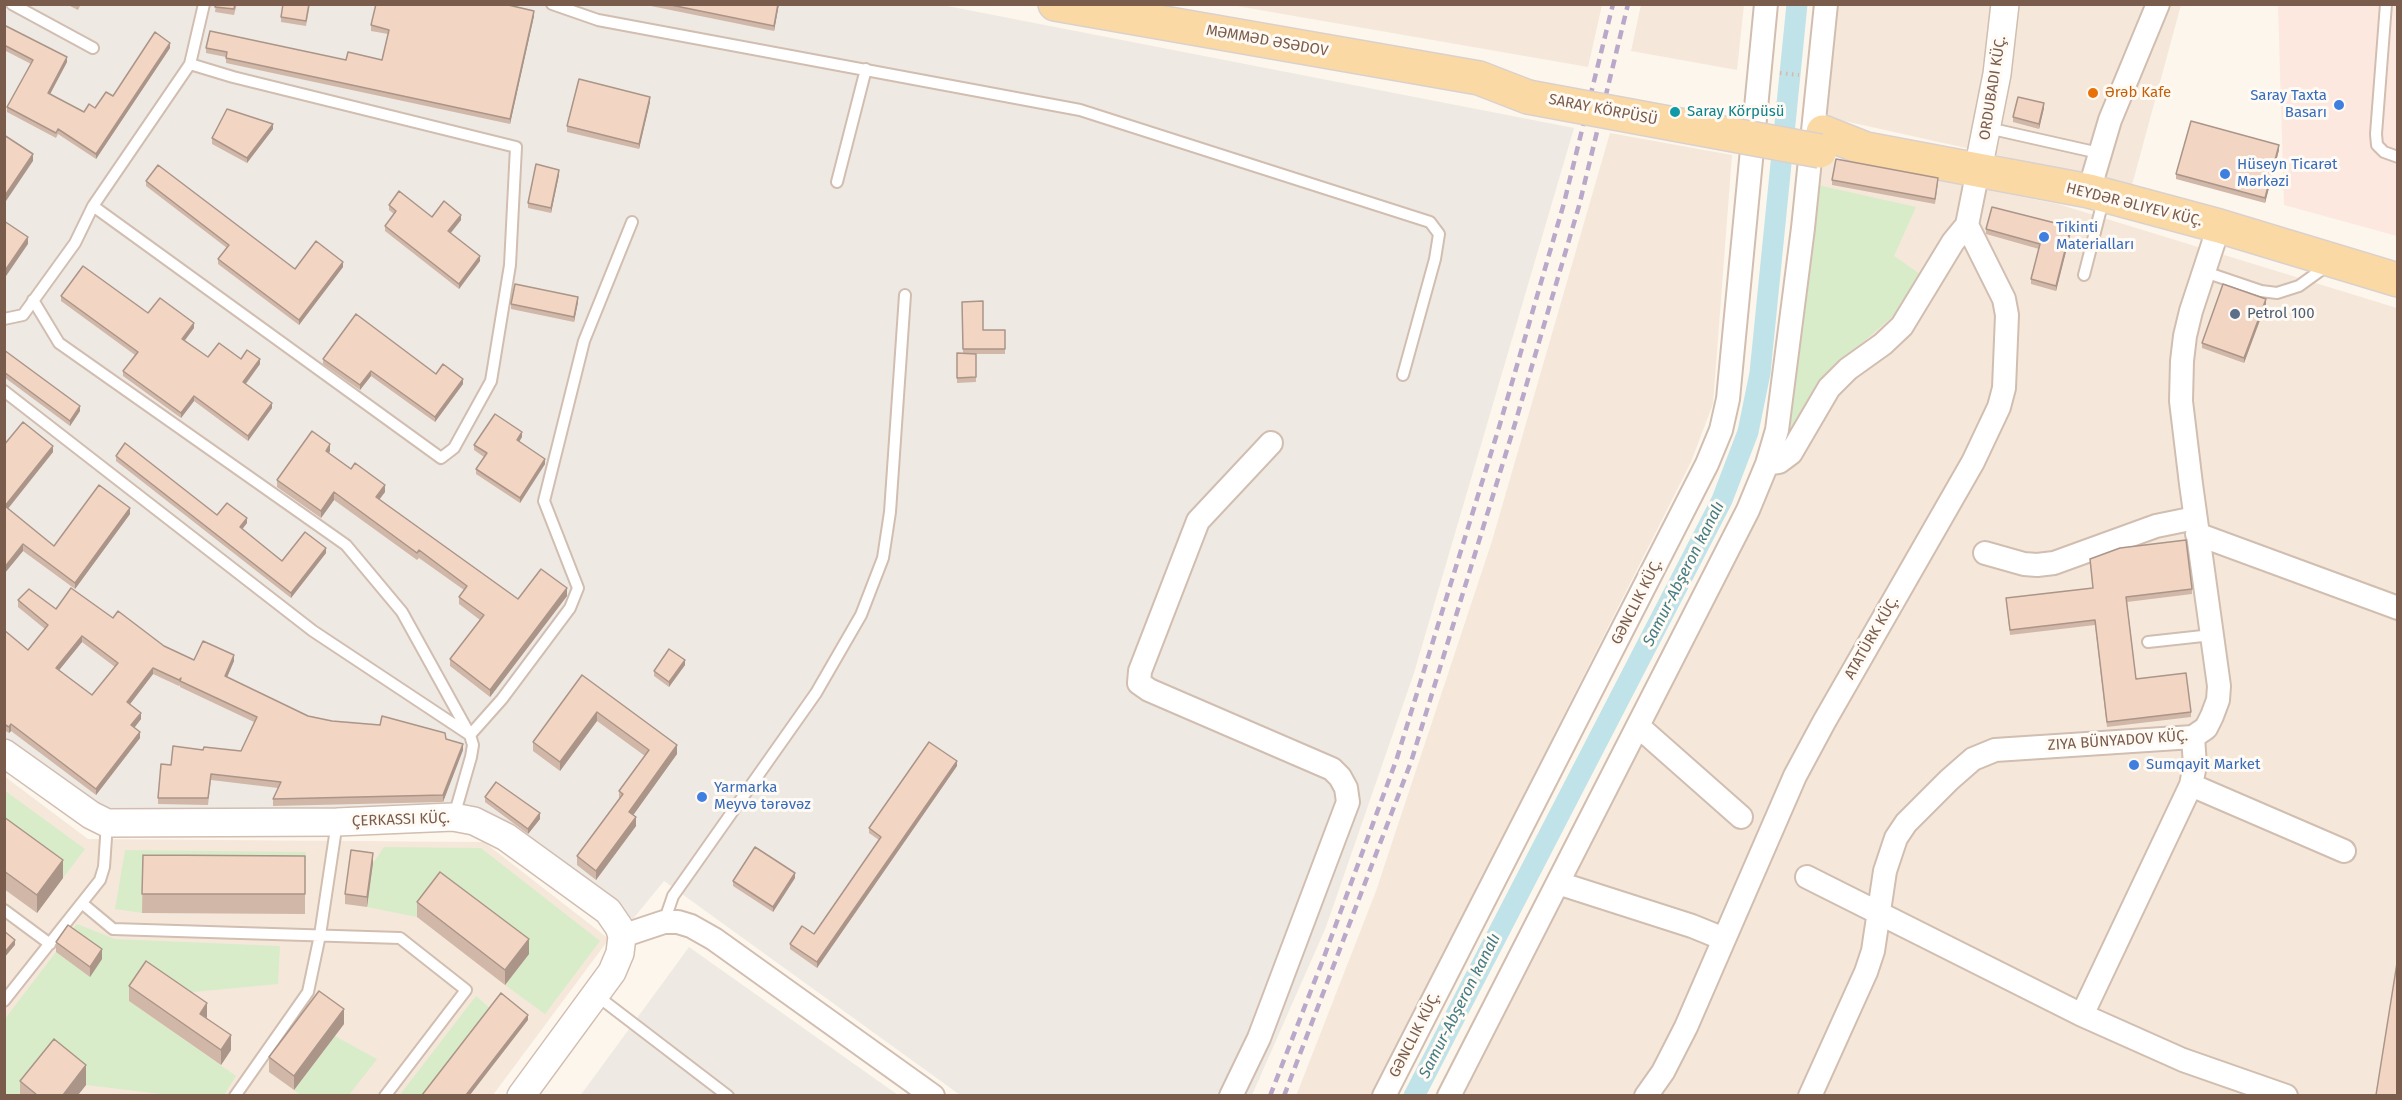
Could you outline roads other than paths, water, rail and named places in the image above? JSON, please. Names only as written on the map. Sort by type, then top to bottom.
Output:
[{"type":"main road","name":"MƏMMƏD ƏSƏDOV","points":[[1055,4],[1531,86]]},
{"type":"main road","name":"SARAY KÖRPÜSÜ","points":[[1531,86],[1821,141]]},
{"type":"main road","name":"HEYDƏR ƏLIYEV KÜÇ.","points":[[1821,141],[2097,193],[2219,226],[2397,280]]},
{"type":"street","name":"GƏNCLIK KÜÇ.","points":[[1384,1095],[1707,464],[1721,430],[1728,399],[1766,4]]},
{"type":"street","points":[[1449,1095],[1748,510],[1767,464],[1779,419],[1803,228],[1826,4]]},
{"type":"street","name":"ORDUBADI KÜÇ.","points":[[1978,170],[1997,74],[2005,4]]},
{"type":"street","points":[[2097,193],[2099,153],[2158,4]]},
{"type":"street","points":[[1767,464],[1779,462],[1791,453],[1829,388],[1848,369],[1883,344],[1902,326],[1942,259],[1967,225],[1978,170]]},
{"type":"street","name":"ATATÜRK KÜÇ.","points":[[1646,1095],[1663,1072],[1686,1027],[1795,776],[1973,462],[1999,407],[2004,388],[2008,340],[2007,315],[2004,299],[1967,225]]},
{"type":"street","name":"ZIYA BÜNYADOV KÜÇ.","points":[[1810,1095],[1866,972],[1873,951],[1885,871],[1896,838],[1913,816],[1973,759],[1995,750],[2193,737],[2206,728],[2218,700],[2219,686],[2181,401],[2182,361],[2187,327],[2219,226]]},
{"type":"street","points":[[1231,1095],[1259,1038],[1348,802],[1346,788],[1332,769],[1149,690],[1139,683],[1140,671],[1198,521],[1271,443]]},
{"type":"street","points":[[1986,553],[2037,566],[2157,526],[2196,526],[2397,608]]},
{"type":"street","points":[[1638,726],[1741,817]]},
{"type":"street","points":[[2082,1015],[2191,785],[2195,765],[2193,737]]},
{"type":"street","points":[[4,753],[91,815],[107,823],[338,822],[453,817],[474,822],[506,837],[608,911],[622,936],[616,964],[521,1095]]},
{"type":"street","points":[[2191,785],[2344,851]]},
{"type":"street","points":[[1807,877],[2082,1015],[2183,1060],[2286,1095]]},
{"type":"street","points":[[1558,883],[1692,926],[1724,939]]},
{"type":"street","points":[[622,936],[664,922],[678,922],[691,926],[714,939],[933,1095]]},
{"type":"lane","points":[[12,4],[31,9],[93,48]]},
{"type":"lane","points":[[4,319],[23,315],[75,243],[93,206],[190,64],[204,4]]},
{"type":"lane","points":[[552,4],[598,20],[1080,110],[1430,222],[1439,234],[1437,251],[1403,375]]},
{"type":"lane","points":[[2386,4],[2376,134],[2377,145],[2384,152],[2397,157]]},
{"type":"lane","points":[[93,206],[441,458],[454,448],[491,381],[510,265],[516,147],[233,77],[190,64]]},
{"type":"lane","points":[[837,182],[866,69]]},
{"type":"lane","points":[[1988,128],[2099,153]]},
{"type":"lane","points":[[2084,275],[2097,193]]},
{"type":"lane","points":[[470,735],[502,699],[570,608],[578,588],[544,501],[584,341],[632,222]]},
{"type":"lane","points":[[2205,272],[2261,291],[2277,292],[2299,286],[2335,260]]},
{"type":"lane","points":[[664,922],[673,896],[816,693],[861,615],[884,558],[890,512],[905,295]]},
{"type":"lane","points":[[33,300],[59,343],[346,545],[402,612],[470,735],[473,745],[453,817]]},
{"type":"lane","points":[[4,391],[314,631],[470,735]]},
{"type":"lane","points":[[2148,642],[2212,635]]},
{"type":"lane","points":[[235,1095],[308,992],[320,936],[338,822]]},
{"type":"lane","points":[[4,1001],[100,880],[104,867],[107,823]]},
{"type":"lane","points":[[82,904],[113,929],[400,938],[466,990],[385,1095]]},
{"type":"lane","points":[[4,910],[50,944]]},
{"type":"lane","points":[[596,994],[728,1095]]},
{"type":"waterway","name":"Samur-Abşeron kanalı","points":[[1414,1096],[1722,500],[1748,432],[1760,373],[1797,4]]},
{"type":"railway","points":[[1270,1096],[1397,758],[1500,424],[1564,203],[1613,4]]},
{"type":"railway","points":[[1284,1096],[1411,762],[1579,206],[1628,4]]},
{"type":"place","name":"Ərəb Kafe","points":[[2093,93]]},
{"type":"place","name":"Saray Taxta Basarı","points":[[2339,105]]},
{"type":"place","name":"Saray Körpüsü","points":[[1675,112]]},
{"type":"place","name":"Hüseyn Ticarət Mərkəzi","points":[[2225,174]]},
{"type":"place","name":"Tikinti Materialları","points":[[2044,237]]},
{"type":"place","name":"Petrol 100","points":[[2235,314]]},
{"type":"place","name":"Sumqayit Market","points":[[2134,765]]},
{"type":"place","name":"Yarmarka Meyvә tәrәvәz","points":[[702,797]]}]
